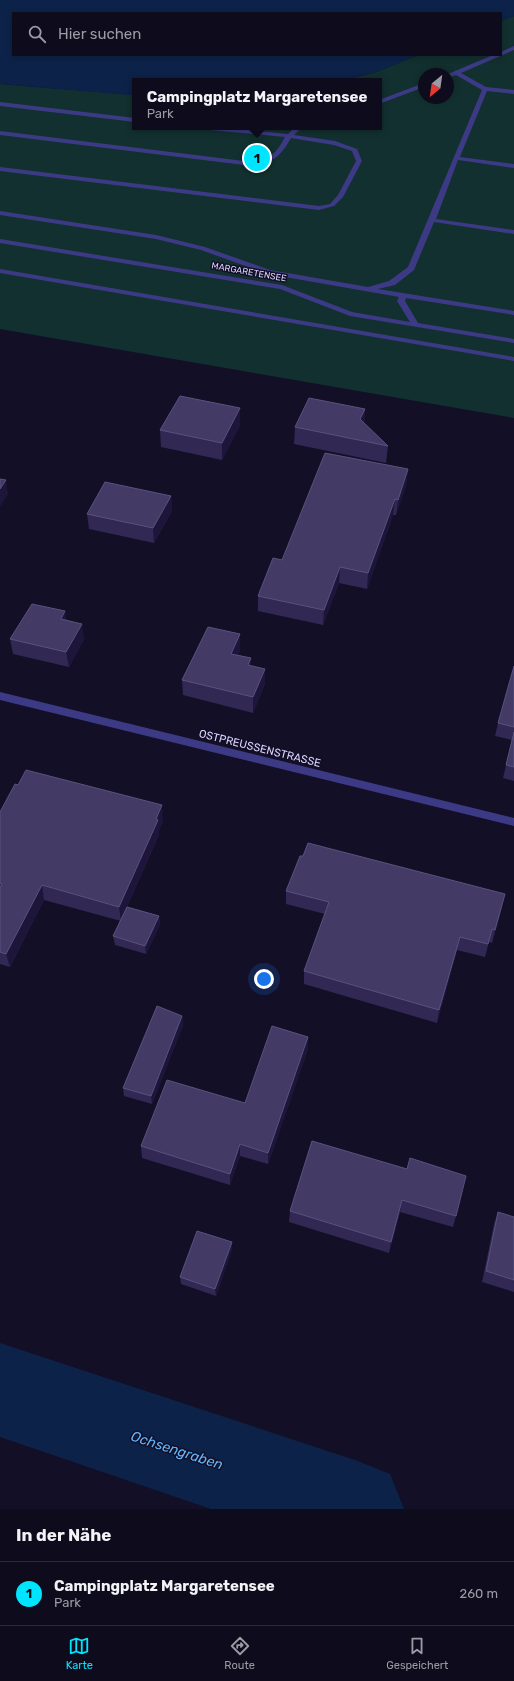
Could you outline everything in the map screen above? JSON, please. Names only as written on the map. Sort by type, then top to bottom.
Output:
[{"type":"street","points":[[504,53],[514,48]]},
{"type":"street","points":[[504,53],[514,52]]},
{"type":"street","points":[[456,72],[496,56]]},
{"type":"street","points":[[456,72],[485,89],[514,92]]},
{"type":"street","points":[[382,101],[418,88]]},
{"type":"street","points":[[368,289],[392,283],[411,268],[485,89]]},
{"type":"street","points":[[0,104],[132,120]]},
{"type":"street","points":[[0,169],[292,206],[319,208],[332,205],[341,196],[359,161],[355,150],[335,143],[290,136],[229,130]]},
{"type":"street","points":[[0,133],[250,163],[262,163],[272,160],[280,153],[290,136],[296,130]]},
{"type":"street","points":[[456,158],[514,166]]},
{"type":"street","points":[[0,213],[162,239],[203,248],[268,272],[514,313]]},
{"type":"street","points":[[432,220],[514,232]]},
{"type":"street","name":"MARGARETENSEE","points":[[0,241],[282,287],[350,314],[514,341]]},
{"type":"street","points":[[0,271],[514,359]]},
{"type":"street","points":[[268,272],[282,287]]},
{"type":"street","points":[[403,295],[401,301],[415,324]]},
{"type":"street","name":"OSTPREUSSENSTRASSE","points":[[0,696],[514,822]]},
{"type":"green space","points":[[514,16],[514,418],[0,329],[0,84],[132,95],[132,130],[382,130],[382,78],[351,78],[376,72],[416,56],[502,56],[502,21]]},
{"type":"water","points":[[0,0],[514,0],[514,16],[502,21],[502,12],[12,12],[12,56],[416,56],[376,72],[351,78],[132,78],[132,95],[0,84]]},
{"type":"building","points":[[180,396],[240,408],[222,443],[160,430]]},
{"type":"building","points":[[309,398],[365,409],[360,419],[388,446],[295,427]]},
{"type":"building","points":[[325,453],[408,469],[398,500],[395,499],[368,573],[340,567],[324,610],[258,596],[273,558],[282,560]]},
{"type":"building","points":[[0,479],[6,480],[0,489]]},
{"type":"building","points":[[105,482],[171,496],[153,528],[87,514]]},
{"type":"building","points":[[32,604],[65,611],[61,619],[82,624],[66,652],[10,639]]},
{"type":"building","points":[[208,627],[240,634],[231,654],[251,658],[248,665],[265,669],[253,697],[182,680]]},
{"type":"building","points":[[514,666],[514,727],[498,723]]},
{"type":"building","points":[[514,732],[514,767],[506,765]]},
{"type":"building","points":[[26,770],[162,805],[156,819],[158,820],[119,907],[42,885],[6,954],[0,952],[0,888],[2,884],[0,883],[0,812],[15,784],[18,785]]},
{"type":"building","points":[[308,843],[505,894],[495,930],[492,929],[488,944],[460,937],[439,1010],[304,971],[329,902],[286,891],[300,856],[303,856]]},
{"type":"building","points":[[127,907],[159,916],[145,946],[113,936]]},
{"type":"building","points":[[157,1006],[182,1016],[151,1096],[123,1088]]},
{"type":"building","points":[[272,1026],[308,1037],[268,1153],[240,1144],[230,1174],[141,1146],[167,1080],[245,1103]]},
{"type":"building","points":[[312,1141],[407,1169],[410,1158],[466,1176],[456,1216],[402,1200],[391,1242],[290,1211]]},
{"type":"building","points":[[498,1212],[514,1217],[514,1280],[486,1271]]},
{"type":"building","points":[[197,1231],[232,1242],[215,1289],[180,1277]]},
{"type":"waterway","name":"Ochsengraben","points":[[0,1390],[355,1509]]},
{"type":"place","name":"Campingplatz Margaretensee","points":[[257,158]]}]
